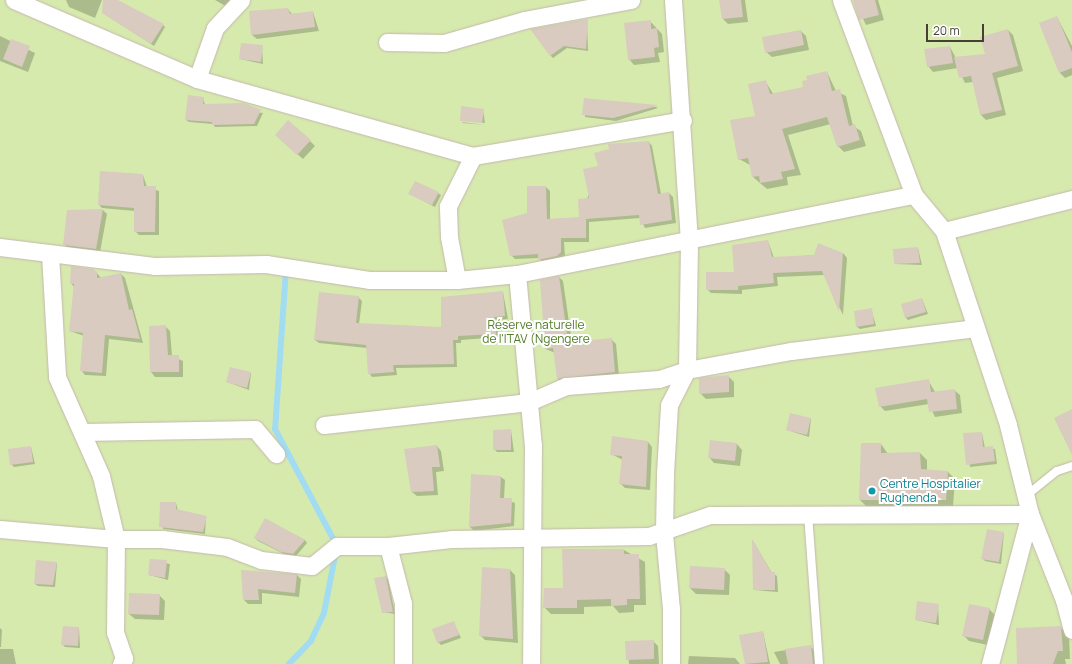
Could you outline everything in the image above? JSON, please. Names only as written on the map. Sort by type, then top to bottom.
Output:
[{"type":"street","points":[[14,0],[197,79],[473,156],[683,120]]},
{"type":"street","points":[[197,79],[215,28],[241,0]]},
{"type":"street","points":[[387,42],[444,43],[524,20],[631,0]]},
{"type":"street","points":[[671,664],[671,609],[664,533],[669,405],[687,370],[689,241],[683,120],[673,0]]},
{"type":"street","points":[[841,0],[914,195],[944,231],[976,328],[1027,495],[1030,514],[1064,600],[1072,630]]},
{"type":"street","points":[[457,280],[449,237],[448,206],[473,156]]},
{"type":"street","points":[[0,247],[154,266],[266,264],[369,280],[457,280],[517,274],[689,241],[914,195]]},
{"type":"street","points":[[944,231],[1072,200]]},
{"type":"street","points":[[50,254],[57,377],[101,476],[116,539],[115,632],[124,658],[121,664]]},
{"type":"street","points":[[517,274],[533,445],[531,664]]},
{"type":"street","points":[[324,425],[529,402],[566,386],[659,379],[687,370],[791,351],[976,328]]},
{"type":"street","points":[[82,432],[255,429],[276,454]]},
{"type":"street","points":[[0,529],[116,539],[162,539],[227,547],[261,560],[312,566],[337,546],[388,546],[451,539],[531,538],[664,533],[686,521],[710,515],[1030,514]]},
{"type":"street","points":[[990,664],[1030,514]]},
{"type":"street","points":[[388,546],[403,603],[403,664]]},
{"type":"lane","points":[[1027,495],[1057,471],[1072,466]]},
{"type":"lane","points":[[808,514],[819,664]]},
{"type":"green space","name":"Réserve naturelle de l'ITAV (Ngengere","points":[[0,0],[1072,0],[1072,664],[0,664]]},
{"type":"building","points":[[103,0],[118,0],[164,24],[151,44],[102,13]]},
{"type":"building","points":[[719,0],[741,0],[743,17],[722,19]]},
{"type":"building","points":[[853,0],[875,0],[879,15],[859,20]]},
{"type":"building","points":[[288,8],[290,14],[313,11],[315,27],[251,35],[249,11]]},
{"type":"building","points":[[1057,16],[1072,52],[1072,68],[1059,73],[1039,23]]},
{"type":"building","points":[[588,19],[586,49],[564,46],[550,56],[530,29]]},
{"type":"building","points":[[651,20],[651,29],[657,28],[659,47],[654,48],[655,57],[628,60],[624,23]]},
{"type":"building","points":[[1008,29],[1018,66],[992,73],[1002,110],[980,115],[971,76],[959,78],[954,57],[985,54],[980,37]]},
{"type":"building","points":[[801,30],[804,45],[765,53],[762,37]]},
{"type":"building","points":[[11,39],[30,46],[22,67],[3,59]]},
{"type":"building","points":[[241,43],[263,45],[261,62],[239,59]]},
{"type":"building","points":[[950,46],[953,63],[927,67],[924,49]]},
{"type":"building","points":[[827,71],[832,91],[840,89],[849,126],[855,124],[860,140],[837,147],[827,117],[782,129],[795,169],[781,172],[783,179],[760,183],[759,176],[752,177],[748,158],[738,160],[730,120],[755,116],[748,84],[766,80],[770,94],[803,87],[802,81],[807,80],[806,76]]},
{"type":"building","points":[[188,95],[204,97],[203,104],[244,103],[261,110],[254,124],[212,125],[212,122],[185,120]]},
{"type":"building","points":[[584,98],[657,106],[613,118],[582,115]]},
{"type":"building","points":[[461,106],[484,109],[482,123],[460,121]]},
{"type":"building","points":[[288,120],[311,140],[297,155],[275,135]]},
{"type":"building","points":[[649,141],[658,194],[669,192],[672,220],[640,225],[639,215],[586,219],[586,238],[561,238],[561,252],[557,256],[538,260],[538,254],[510,256],[502,220],[527,213],[527,186],[546,186],[547,219],[579,217],[578,199],[589,198],[583,169],[598,166],[594,153],[609,149],[608,144]]},
{"type":"building","points":[[100,171],[143,174],[144,186],[156,186],[155,232],[134,232],[134,208],[98,205]]},
{"type":"building","points":[[415,181],[439,192],[432,205],[408,194]]},
{"type":"building","points":[[103,209],[96,249],[63,245],[67,210]]},
{"type":"building","points":[[768,240],[772,257],[814,255],[818,243],[843,253],[839,312],[822,271],[773,273],[774,283],[738,286],[738,290],[706,290],[706,272],[734,272],[732,245]]},
{"type":"building","points":[[918,247],[920,263],[894,264],[893,249]]},
{"type":"building","points":[[71,266],[93,269],[97,272],[97,278],[121,273],[129,310],[132,309],[140,339],[105,335],[102,373],[80,371],[83,333],[69,331],[74,284],[70,283]]},
{"type":"building","points":[[559,276],[568,342],[612,338],[615,372],[557,379],[553,348],[545,349],[540,280]]},
{"type":"building","points":[[503,291],[505,316],[494,317],[496,334],[458,336],[458,340],[453,340],[454,364],[393,365],[394,372],[368,374],[366,345],[314,340],[319,292],[359,296],[356,323],[441,327],[441,297]]},
{"type":"building","points":[[922,298],[926,312],[905,318],[901,304]]},
{"type":"building","points":[[872,308],[874,324],[856,327],[854,311]]},
{"type":"building","points":[[166,325],[168,355],[179,355],[179,372],[150,372],[149,326]]},
{"type":"building","points":[[230,367],[251,372],[247,388],[226,382]]},
{"type":"building","points":[[729,375],[729,392],[699,394],[699,378]]},
{"type":"building","points":[[929,379],[931,392],[955,389],[957,409],[929,412],[927,399],[879,407],[875,388]]},
{"type":"building","points":[[1072,409],[1072,455],[1054,418]]},
{"type":"building","points":[[790,413],[811,418],[807,435],[786,430]]},
{"type":"building","points":[[511,429],[511,450],[493,450],[493,430]]},
{"type":"building","points":[[982,432],[983,447],[993,446],[995,461],[966,465],[963,433]]},
{"type":"building","points":[[612,436],[648,441],[646,487],[619,484],[622,456],[610,455]]},
{"type":"building","points":[[710,440],[737,443],[735,461],[708,458]]},
{"type":"building","points":[[861,443],[881,443],[881,453],[920,452],[921,469],[948,471],[946,500],[859,500]]},
{"type":"building","points":[[437,445],[440,467],[432,467],[434,491],[411,492],[404,449]]},
{"type":"building","points":[[31,446],[33,462],[10,465],[8,449]]},
{"type":"building","points":[[471,474],[501,476],[500,498],[512,498],[511,523],[469,527]]},
{"type":"building","points":[[160,502],[176,502],[176,509],[207,516],[203,532],[159,527]]},
{"type":"building","points":[[265,518],[305,540],[293,554],[281,552],[254,538]]},
{"type":"building","points":[[987,529],[1004,532],[999,562],[981,559]]},
{"type":"building","points":[[752,539],[771,572],[775,572],[775,590],[753,590]]},
{"type":"building","points":[[562,549],[624,549],[624,554],[639,554],[640,599],[627,599],[627,605],[611,606],[611,599],[577,600],[577,608],[543,608],[544,588],[563,588]]},
{"type":"building","points":[[150,559],[167,560],[165,578],[148,575]]},
{"type":"building","points":[[36,560],[57,562],[53,585],[34,584]]},
{"type":"building","points":[[690,566],[725,568],[724,590],[689,588]]},
{"type":"building","points":[[482,567],[510,569],[513,639],[479,636]]},
{"type":"building","points":[[241,570],[297,574],[295,593],[258,589],[259,600],[243,600]]},
{"type":"building","points":[[386,576],[393,612],[382,613],[374,578]]},
{"type":"building","points":[[129,593],[160,594],[159,615],[128,614]]},
{"type":"building","points":[[917,601],[939,604],[936,623],[915,620]]},
{"type":"building","points":[[969,604],[990,608],[983,640],[962,636]]},
{"type":"building","points":[[454,621],[459,635],[437,643],[432,629]]},
{"type":"building","points":[[63,626],[79,627],[78,646],[61,645]]},
{"type":"building","points":[[1061,626],[1063,651],[1058,651],[1053,664],[1017,664],[1016,628]]},
{"type":"building","points":[[763,631],[768,662],[745,664],[739,635]]},
{"type":"building","points":[[654,640],[654,659],[626,660],[625,641]]},
{"type":"building","points":[[811,645],[813,664],[788,664],[785,649]]},
{"type":"waterway","points":[[286,269],[275,429],[337,546],[324,613],[311,641],[289,664]]},
{"type":"place","name":"Centre Hospitalier Rughenda","points":[[872,491]]}]
